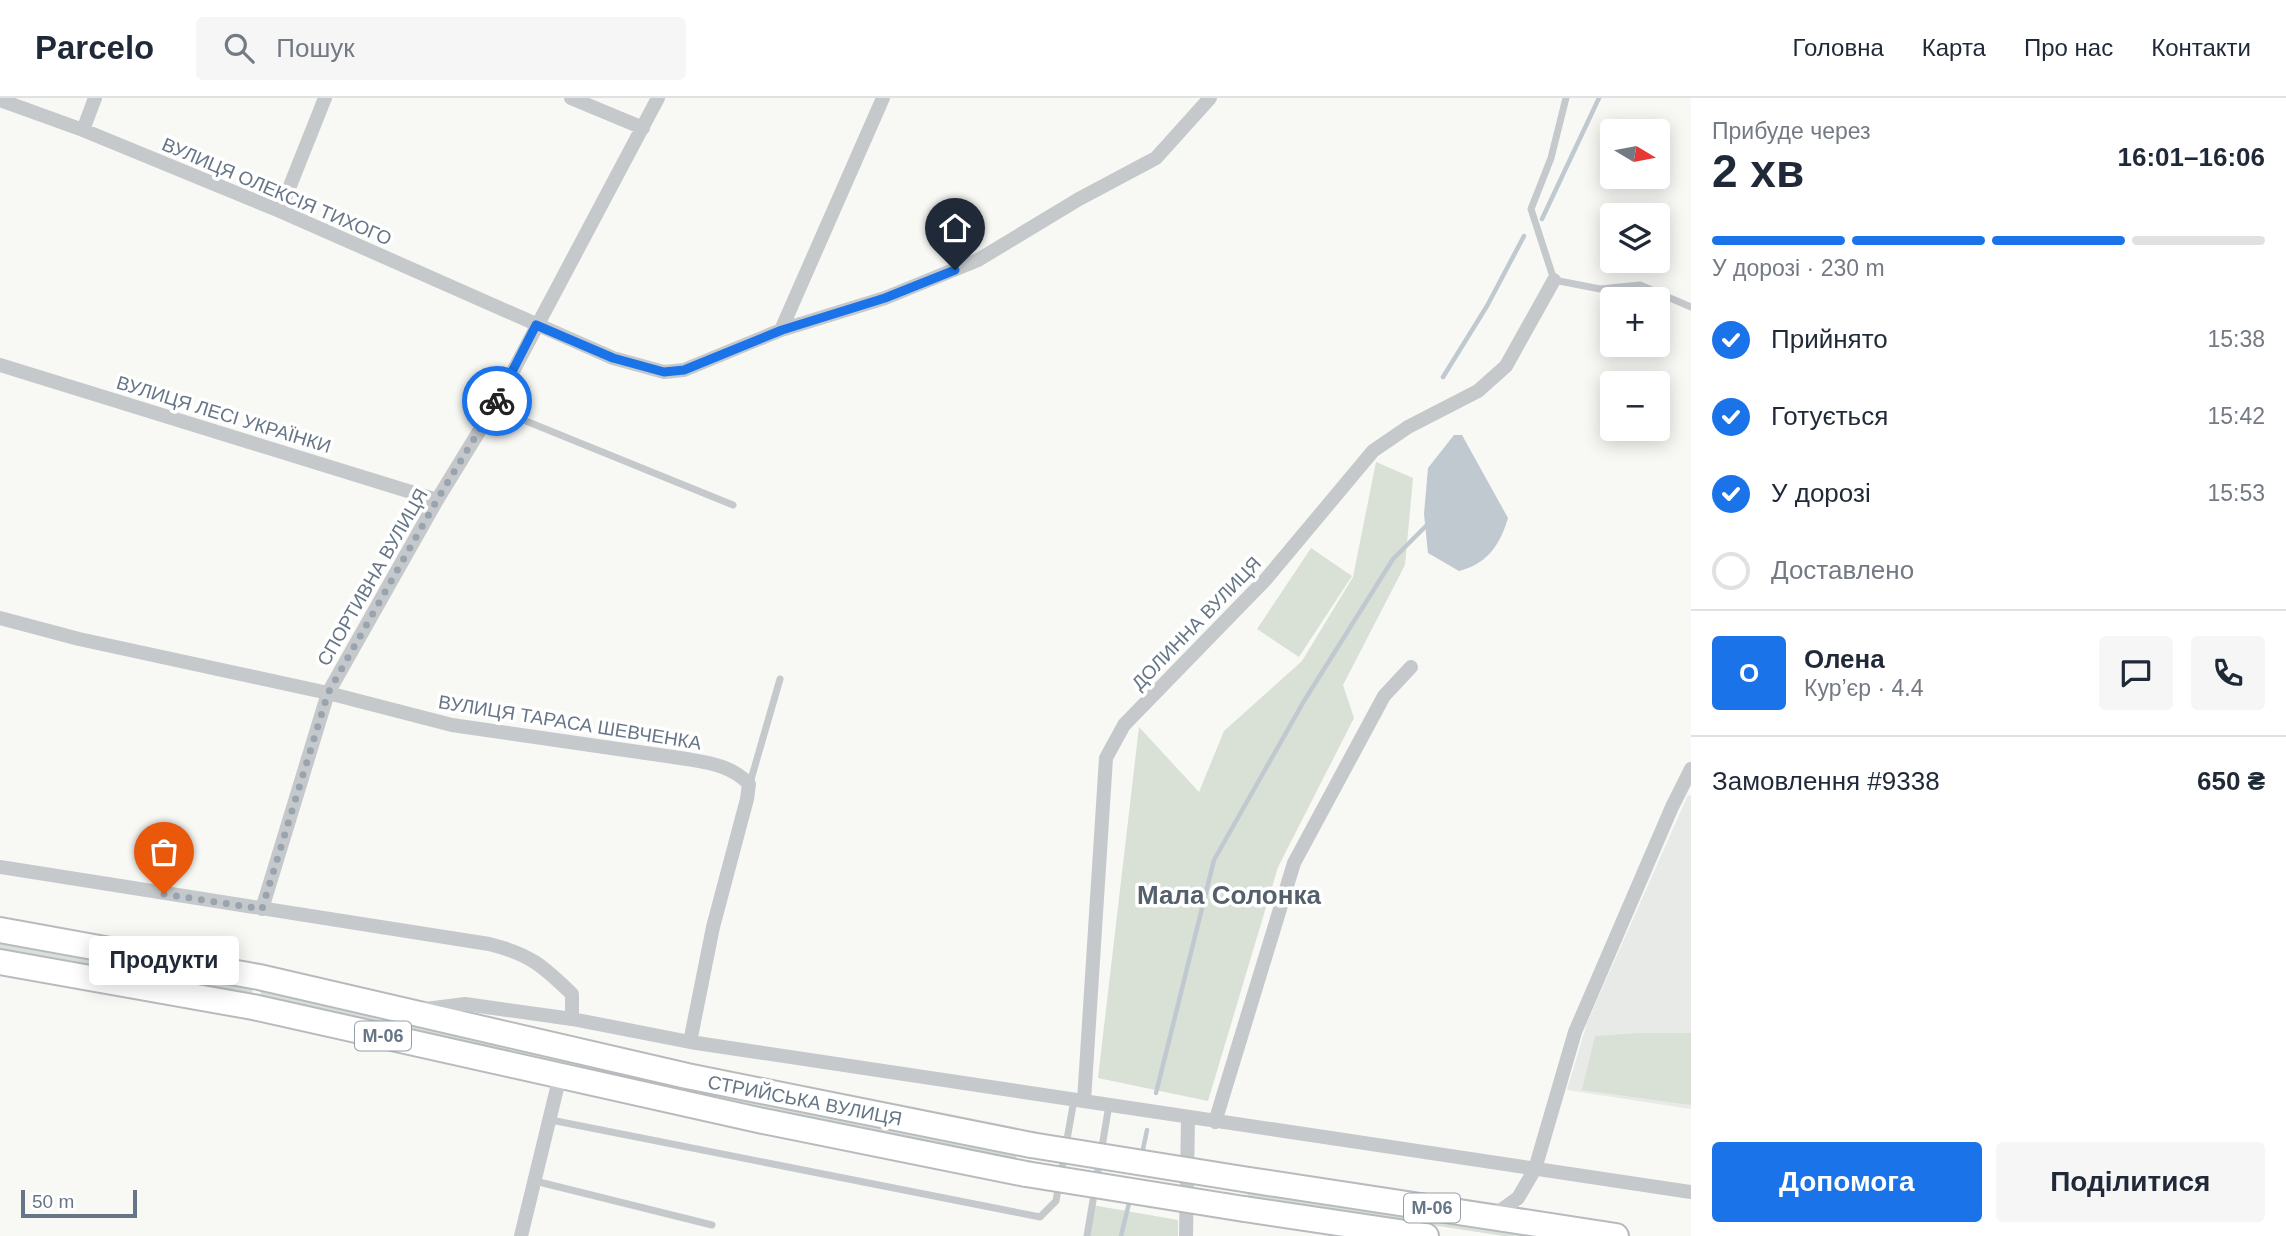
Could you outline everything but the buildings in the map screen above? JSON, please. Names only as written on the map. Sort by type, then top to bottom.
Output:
[{"type":"highway","name":"СТРИЙСЬКА ВУЛИЦЯ","points":[[0,930],[259,977],[687,1076],[1031,1145],[1616,1236]]},
{"type":"highway","name":"СТРИЙСЬКА ВУЛИЦЯ","points":[[0,962],[253,1007],[764,1121],[1027,1174],[1426,1236]]},
{"type":"street","points":[[83,130],[95,98]]},
{"type":"street","points":[[280,211],[326,98]]},
{"type":"street","points":[[571,98],[643,128]]},
{"type":"street","name":"СПОРТИВНА ВУЛИЦЯ","points":[[262,909],[328,693],[437,500],[494,407],[658,98]]},
{"type":"street","points":[[782,330],[883,98]]},
{"type":"street","name":"ВУЛИЦЯ ОЛЕКСІЯ ТИХОГО","points":[[0,100],[83,130],[280,211],[613,358],[664,372],[684,370],[782,330],[885,298],[978,260],[1079,199],[1156,158],[1210,98]]},
{"type":"street","name":"ДОЛИННА ВУЛИЦЯ","points":[[1079,1100],[1106,758],[1124,725],[1266,579],[1373,451],[1408,427],[1478,391],[1506,366],[1554,280]]},
{"type":"street","name":"ВУЛИЦЯ ЛЕСІ УКРАЇНКИ","points":[[0,365],[437,500]]},
{"type":"street","name":"ВУЛИЦЯ ТАРАСА ШЕВЧЕНКА","points":[[0,618],[79,639],[328,693],[452,725],[715,764],[735,771],[750,783]]},
{"type":"street","points":[[1215,1122],[1294,863],[1384,696],[1411,667]]},
{"type":"street","points":[[1487,1216],[1500,1211],[1518,1198],[1535,1169],[1580,1031],[1686,788],[1691,769]]},
{"type":"street","points":[[690,1042],[713,927],[750,783]]},
{"type":"street","points":[[0,867],[513,949],[541,964],[572,994],[572,1019]]},
{"type":"street","points":[[406,1011],[465,1004],[572,1019],[690,1042],[1691,1192]]},
{"type":"street","points":[[521,1236],[560,1076]]},
{"type":"street","points":[[1186,1236],[1188,1118]]},
{"type":"street","points":[[1518,1198],[1528,1217],[1548,1226]]},
{"type":"lane","points":[[1566,98],[1551,158],[1531,209],[1554,280],[1600,289],[1640,285],[1691,307]]},
{"type":"lane","points":[[494,407],[733,505]]},
{"type":"lane","points":[[750,783],[780,679]]},
{"type":"lane","points":[[551,1120],[1040,1217],[1056,1201],[1079,1100]]},
{"type":"lane","points":[[1087,1236],[1109,1105]]},
{"type":"lane","points":[[535,1181],[712,1225]]},
{"type":"shaded area","points":[[1454,435],[1462,435],[1508,518],[1501,537],[1491,552],[1477,564],[1459,571],[1428,553],[1424,514],[1428,468]]},
{"type":"shaded area","points":[[1376,462],[1413,478],[1405,565],[1343,685],[1354,718],[1278,867],[1208,1101],[1098,1078],[1139,727],[1199,792],[1224,731],[1302,661],[1353,577]]},
{"type":"shaded area","points":[[1311,548],[1352,576],[1299,657],[1257,629]]},
{"type":"shaded area","points":[[1688,795],[1691,796],[1691,1109],[1567,1090],[1587,1023]]},
{"type":"shaded area","points":[[0,940],[253,986],[252,994],[0,949]]},
{"type":"shaded area","points":[[262,988],[1017,1154],[1015,1161],[786,1116],[260,996]]},
{"type":"shaded area","points":[[1691,1033],[1691,1105],[1582,1090],[1595,1036]]},
{"type":"shaded area","points":[[1248,1190],[1547,1236],[1504,1236],[1247,1197]]},
{"type":"shaded area","points":[[1092,1205],[1178,1220],[1178,1236],[1085,1236]]},
{"type":"waterway","points":[[1542,219],[1599,98]]},
{"type":"waterway","points":[[1443,377],[1487,306],[1524,236]]},
{"type":"waterway","points":[[1156,1093],[1214,860],[1304,701],[1393,559],[1430,522]]},
{"type":"waterway","points":[[1142,1154],[1147,1130]]},
{"type":"waterway","points":[[1121,1236],[1130,1199]]},
{"type":"way so far","points":[[164,894],[262,909],[328,693],[437,500],[497,401]]},
{"type":"place","name":"Продукти","points":[[164,894]]},
{"type":"district","name":"Мала Солонка","points":[[1229,895]]},
{"type":"route","points":[[497,401],[536,325],[613,358],[664,372],[684,370],[782,330],[885,298],[955,270]]}]
